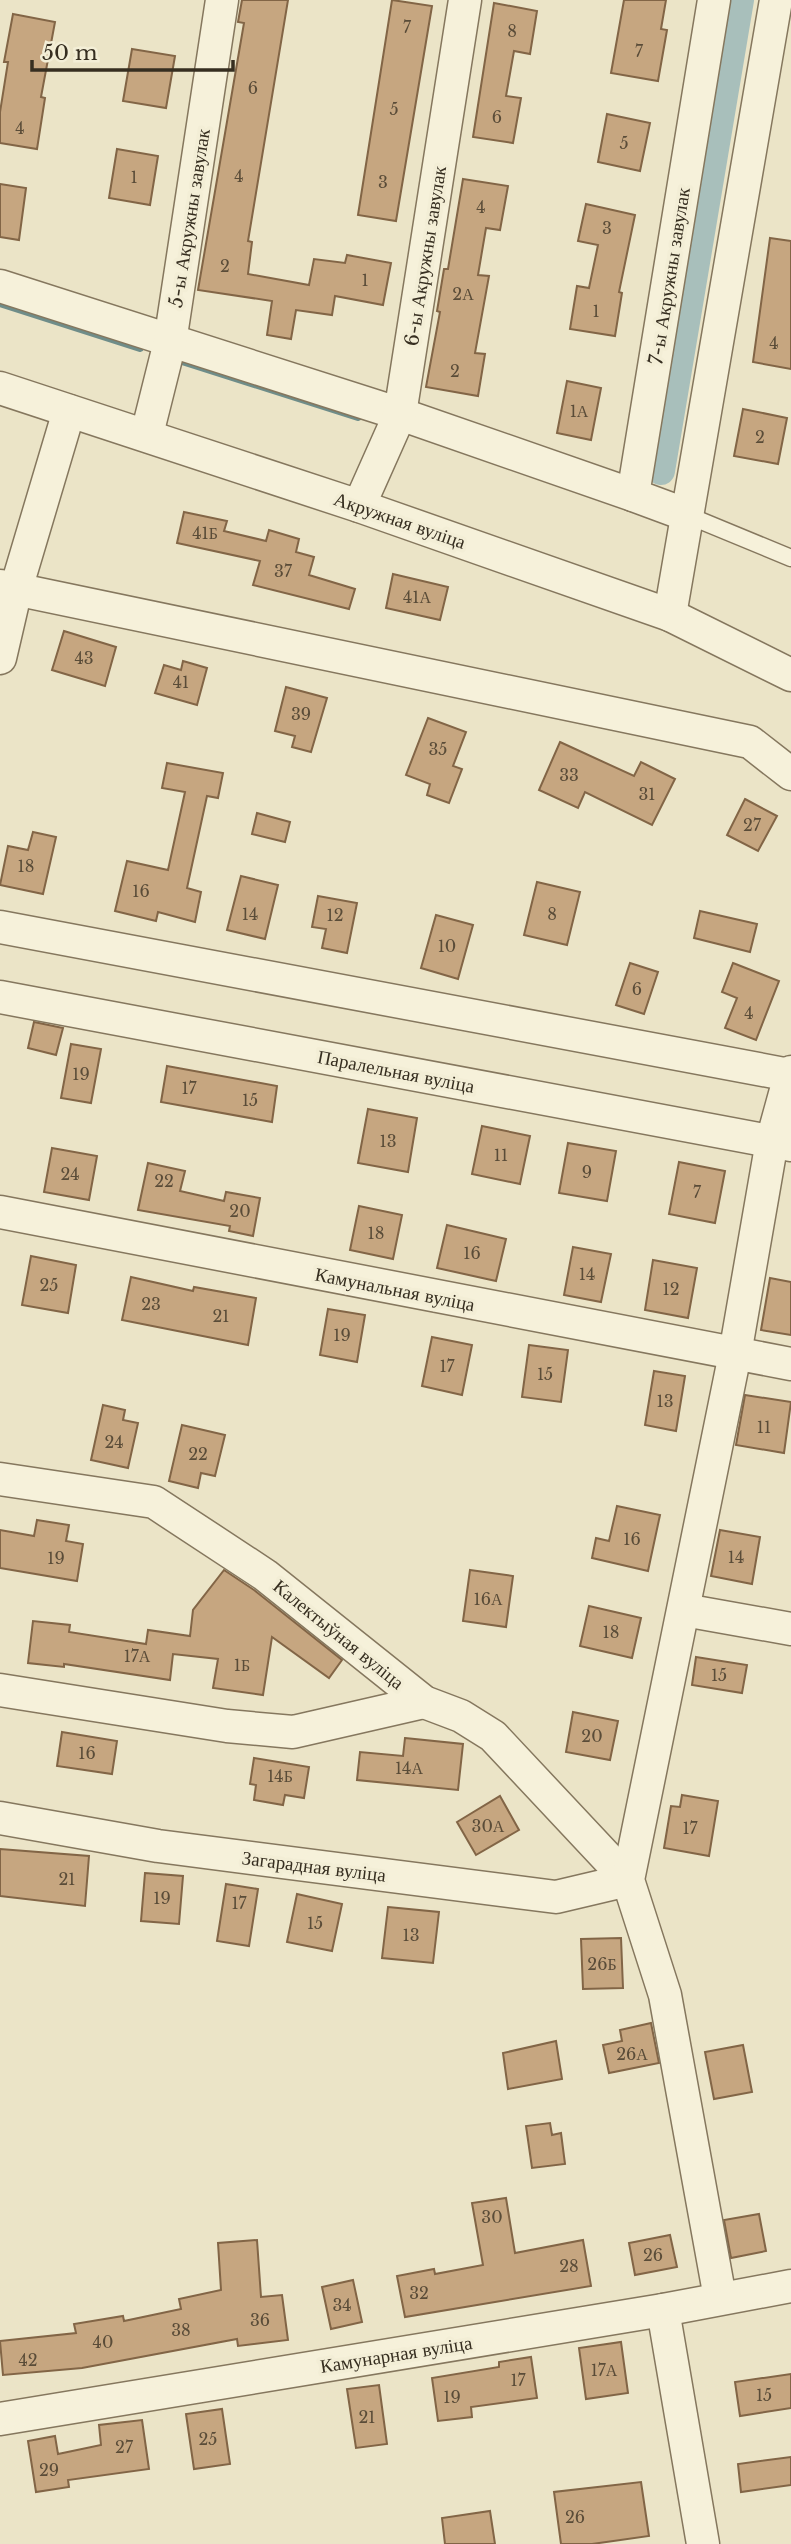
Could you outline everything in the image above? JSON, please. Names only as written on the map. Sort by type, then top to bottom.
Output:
[{"type":"street","name":"5-ы Акружны завулак","points":[[147,434],[170,342],[222,0]]},
{"type":"street","name":"6-ы Акружны завулак","points":[[359,506],[400,414],[465,0]]},
{"type":"street","name":"7-ы Акружны завулак","points":[[633,495],[714,0]]},
{"type":"street","points":[[670,615],[776,0]]},
{"type":"street","points":[[0,286],[400,414],[687,514]]},
{"type":"street","name":"Акружная вуліца","points":[[0,388],[147,434],[670,615],[791,675]]},
{"type":"street","points":[[0,658],[8,587],[69,411]]},
{"type":"street","points":[[8,587],[750,742],[791,774]]},
{"type":"street","points":[[0,927],[790,1073],[782,1143],[735,1354],[628,1880],[665,1995],[720,2298]]},
{"type":"street","name":"Паралельная вуліца","points":[[0,997],[782,1143]]},
{"type":"street","name":"Камунальная вуліца","points":[[0,1212],[791,1364]]},
{"type":"street","name":"Калектыўная вуліца","points":[[0,1479],[154,1502],[265,1575],[425,1702],[461,1716],[493,1736],[628,1880]]},
{"type":"street","points":[[684,1611],[791,1629]]},
{"type":"street","points":[[0,1690],[227,1726],[293,1732],[425,1702]]},
{"type":"street","name":"Загарадная вуліца","points":[[0,1818],[158,1846],[556,1897],[628,1880]]},
{"type":"street","name":"Камунарная вуліца","points":[[0,2419],[663,2310],[791,2286]]},
{"type":"street","points":[[663,2310],[704,2544]]},
{"type":"lane","points":[[687,514],[791,558]]},
{"type":"building","points":[[242,0],[288,0],[248,241],[252,242],[248,274],[309,285],[314,259],[345,263],[347,255],[391,263],[383,305],[335,296],[332,315],[296,310],[291,339],[267,335],[272,301],[198,290],[244,23],[238,22]]},
{"type":"building","points":[[392,0],[432,6],[396,221],[358,215]]},
{"type":"building","points":[[624,0],[666,0],[661,29],[667,30],[658,81],[611,73]]},
{"type":"building","points":[[494,3],[537,11],[530,54],[514,51],[506,96],[521,98],[513,143],[473,137]]},
{"type":"building","points":[[13,14],[55,22],[41,97],[45,98],[37,149],[0,143],[0,112],[8,62],[4,62]]},
{"type":"building","points":[[132,49],[175,56],[166,108],[123,101]]},
{"type":"building","points":[[607,114],[650,123],[640,171],[598,162]]},
{"type":"building","points":[[117,149],[158,156],[150,205],[109,198]]},
{"type":"building","points":[[463,179],[508,186],[500,230],[486,228],[478,275],[489,276],[475,353],[485,354],[478,396],[426,387],[440,312],[437,311],[444,269],[448,269]]},
{"type":"building","points":[[0,184],[26,188],[19,240],[0,237]]},
{"type":"building","points":[[586,204],[635,215],[619,292],[622,293],[615,336],[570,329],[577,286],[589,288],[598,245],[578,241]]},
{"type":"building","points":[[770,238],[791,241],[791,369],[753,362]]},
{"type":"building","points":[[567,381],[601,388],[591,440],[557,433]]},
{"type":"building","points":[[743,409],[787,418],[778,464],[734,456]]},
{"type":"building","points":[[184,512],[227,521],[224,531],[266,541],[269,530],[299,539],[296,552],[314,557],[309,575],[355,589],[349,609],[253,585],[260,561],[177,543]]},
{"type":"building","points":[[393,574],[448,587],[440,620],[386,608]]},
{"type":"building","points":[[64,631],[116,647],[105,686],[52,670]]},
{"type":"building","points":[[183,661],[207,668],[197,705],[155,693],[164,665],[181,670]]},
{"type":"building","points":[[286,687],[327,698],[311,752],[292,747],[295,736],[275,731]]},
{"type":"building","points":[[428,718],[466,732],[453,766],[462,769],[449,803],[427,795],[430,784],[406,775]]},
{"type":"building","points":[[560,742],[634,776],[641,762],[675,779],[652,825],[585,792],[578,808],[539,790]]},
{"type":"building","points":[[167,763],[223,773],[218,798],[207,796],[187,888],[201,892],[195,922],[158,912],[156,921],[115,911],[127,861],[168,870],[185,792],[162,788]]},
{"type":"building","points":[[745,799],[777,816],[758,851],[727,835]]},
{"type":"building","points":[[257,813],[290,822],[285,842],[252,834]]},
{"type":"building","points":[[33,832],[56,837],[43,894],[0,885],[8,846],[28,850]]},
{"type":"building","points":[[241,876],[278,885],[265,939],[227,930]]},
{"type":"building","points":[[537,882],[580,892],[567,945],[524,935]]},
{"type":"building","points":[[318,896],[357,903],[347,953],[322,948],[326,929],[312,927]]},
{"type":"building","points":[[700,911],[757,924],[750,952],[694,938]]},
{"type":"building","points":[[436,915],[473,925],[458,979],[421,968]]},
{"type":"building","points":[[630,963],[658,972],[644,1014],[616,1005]]},
{"type":"building","points":[[733,963],[779,981],[756,1040],[725,1028],[737,998],[722,992]]},
{"type":"building","points":[[34,1022],[63,1028],[56,1055],[28,1048]]},
{"type":"building","points":[[71,1044],[101,1049],[91,1103],[61,1098]]},
{"type":"building","points":[[167,1066],[277,1086],[272,1122],[161,1102]]},
{"type":"building","points":[[368,1109],[417,1118],[408,1172],[358,1163]]},
{"type":"building","points":[[482,1126],[530,1136],[520,1184],[472,1174]]},
{"type":"building","points":[[568,1143],[616,1151],[607,1201],[559,1193]]},
{"type":"building","points":[[52,1148],[97,1156],[89,1200],[44,1192]]},
{"type":"building","points":[[679,1162],[725,1171],[715,1223],[669,1214]]},
{"type":"building","points":[[148,1163],[185,1171],[180,1191],[224,1201],[226,1192],[260,1198],[253,1236],[229,1231],[230,1226],[138,1210]]},
{"type":"building","points":[[359,1206],[402,1215],[393,1259],[350,1250]]},
{"type":"building","points":[[447,1225],[506,1239],[496,1281],[437,1268]]},
{"type":"building","points":[[573,1247],[611,1254],[601,1302],[564,1295]]},
{"type":"building","points":[[31,1256],[76,1265],[68,1313],[22,1305]]},
{"type":"building","points":[[653,1260],[697,1268],[688,1318],[645,1310]]},
{"type":"building","points":[[131,1277],[193,1291],[194,1287],[256,1298],[248,1345],[122,1320]]},
{"type":"building","points":[[770,1278],[791,1282],[791,1335],[761,1330]]},
{"type":"building","points":[[328,1309],[365,1315],[357,1362],[320,1355]]},
{"type":"building","points":[[432,1337],[472,1345],[462,1395],[422,1386]]},
{"type":"building","points":[[529,1345],[568,1350],[561,1402],[522,1397]]},
{"type":"building","points":[[654,1371],[685,1376],[676,1431],[645,1425]]},
{"type":"building","points":[[745,1395],[791,1402],[784,1453],[736,1445]]},
{"type":"building","points":[[103,1405],[125,1410],[123,1420],[138,1423],[128,1468],[91,1460]]},
{"type":"building","points":[[182,1425],[225,1435],[215,1476],[201,1473],[198,1488],[169,1481]]},
{"type":"building","points":[[617,1506],[660,1515],[648,1571],[592,1558],[596,1538],[609,1541]]},
{"type":"building","points":[[37,1520],[69,1525],[66,1541],[83,1544],[77,1581],[0,1568],[0,1530],[34,1536]]},
{"type":"building","points":[[720,1530],[760,1537],[752,1584],[711,1576]]},
{"type":"building","points":[[224,1570],[254,1590],[342,1660],[329,1678],[272,1637],[263,1695],[213,1688],[218,1659],[173,1654],[170,1680],[64,1664],[64,1667],[28,1663],[33,1621],[70,1625],[69,1632],[146,1644],[148,1630],[190,1636],[193,1610]]},
{"type":"building","points":[[470,1570],[513,1576],[506,1627],[463,1621]]},
{"type":"building","points":[[589,1606],[641,1618],[632,1658],[580,1646]]},
{"type":"building","points":[[696,1657],[747,1665],[742,1693],[692,1685]]},
{"type":"building","points":[[573,1712],[618,1721],[610,1760],[566,1752]]},
{"type":"building","points":[[62,1732],[117,1741],[112,1774],[57,1766]]},
{"type":"building","points":[[405,1738],[463,1744],[458,1790],[357,1780],[360,1752],[403,1756]]},
{"type":"building","points":[[254,1758],[309,1767],[304,1798],[285,1795],[283,1805],[254,1800],[256,1785],[250,1784]]},
{"type":"building","points":[[682,1795],[718,1801],[709,1856],[664,1848],[671,1806],[680,1807]]},
{"type":"building","points":[[500,1796],[519,1830],[476,1855],[457,1822]]},
{"type":"building","points":[[0,1849],[89,1856],[85,1906],[0,1896]]},
{"type":"building","points":[[145,1873],[183,1876],[179,1924],[141,1921]]},
{"type":"building","points":[[226,1884],[258,1889],[249,1946],[217,1941]]},
{"type":"building","points":[[297,1894],[342,1904],[332,1951],[287,1942]]},
{"type":"building","points":[[388,1907],[439,1912],[433,1963],[382,1958]]},
{"type":"building","points":[[621,1938],[623,1988],[583,1989],[581,1939]]},
{"type":"building","points":[[651,2023],[659,2063],[609,2073],[603,2045],[622,2041],[620,2030]]},
{"type":"building","points":[[556,2041],[562,2079],[508,2089],[503,2053]]},
{"type":"building","points":[[743,2045],[752,2092],[714,2099],[705,2052]]},
{"type":"building","points":[[550,2123],[552,2135],[561,2133],[565,2164],[532,2168],[526,2126]]},
{"type":"building","points":[[506,2198],[515,2253],[583,2240],[591,2286],[405,2317],[397,2276],[434,2269],[435,2274],[483,2265],[472,2203]]},
{"type":"building","points":[[759,2214],[766,2251],[731,2258],[724,2220]]},
{"type":"building","points":[[670,2235],[677,2267],[635,2275],[629,2243]]},
{"type":"building","points":[[257,2240],[261,2297],[282,2295],[288,2340],[238,2346],[237,2339],[82,2368],[3,2375],[0,2341],[76,2333],[74,2324],[123,2316],[124,2321],[181,2309],[179,2299],[221,2290],[218,2243]]},
{"type":"building","points":[[353,2280],[362,2322],[331,2329],[322,2287]]},
{"type":"building","points":[[621,2342],[628,2393],[586,2399],[579,2348]]},
{"type":"building","points":[[531,2357],[537,2398],[471,2407],[472,2417],[438,2421],[432,2378],[499,2367],[499,2362]]},
{"type":"building","points":[[791,2374],[791,2408],[740,2416],[735,2382]]},
{"type":"building","points":[[379,2385],[387,2444],[356,2448],[347,2389]]},
{"type":"building","points":[[222,2409],[230,2464],[194,2469],[186,2414]]},
{"type":"building","points":[[142,2420],[149,2469],[68,2480],[69,2487],[36,2492],[28,2441],[55,2436],[58,2454],[101,2445],[99,2425]]},
{"type":"building","points":[[791,2457],[791,2485],[741,2492],[738,2464]]},
{"type":"building","points":[[641,2482],[649,2536],[592,2544],[561,2544],[554,2492]]},
{"type":"building","points":[[490,2511],[495,2544],[445,2544],[442,2518]]},
{"type":"waterway","points":[[661,471],[740,0]]},
{"type":"waterway","points":[[0,303],[140,348]]},
{"type":"waterway","points":[[182,361],[358,417]]}]
